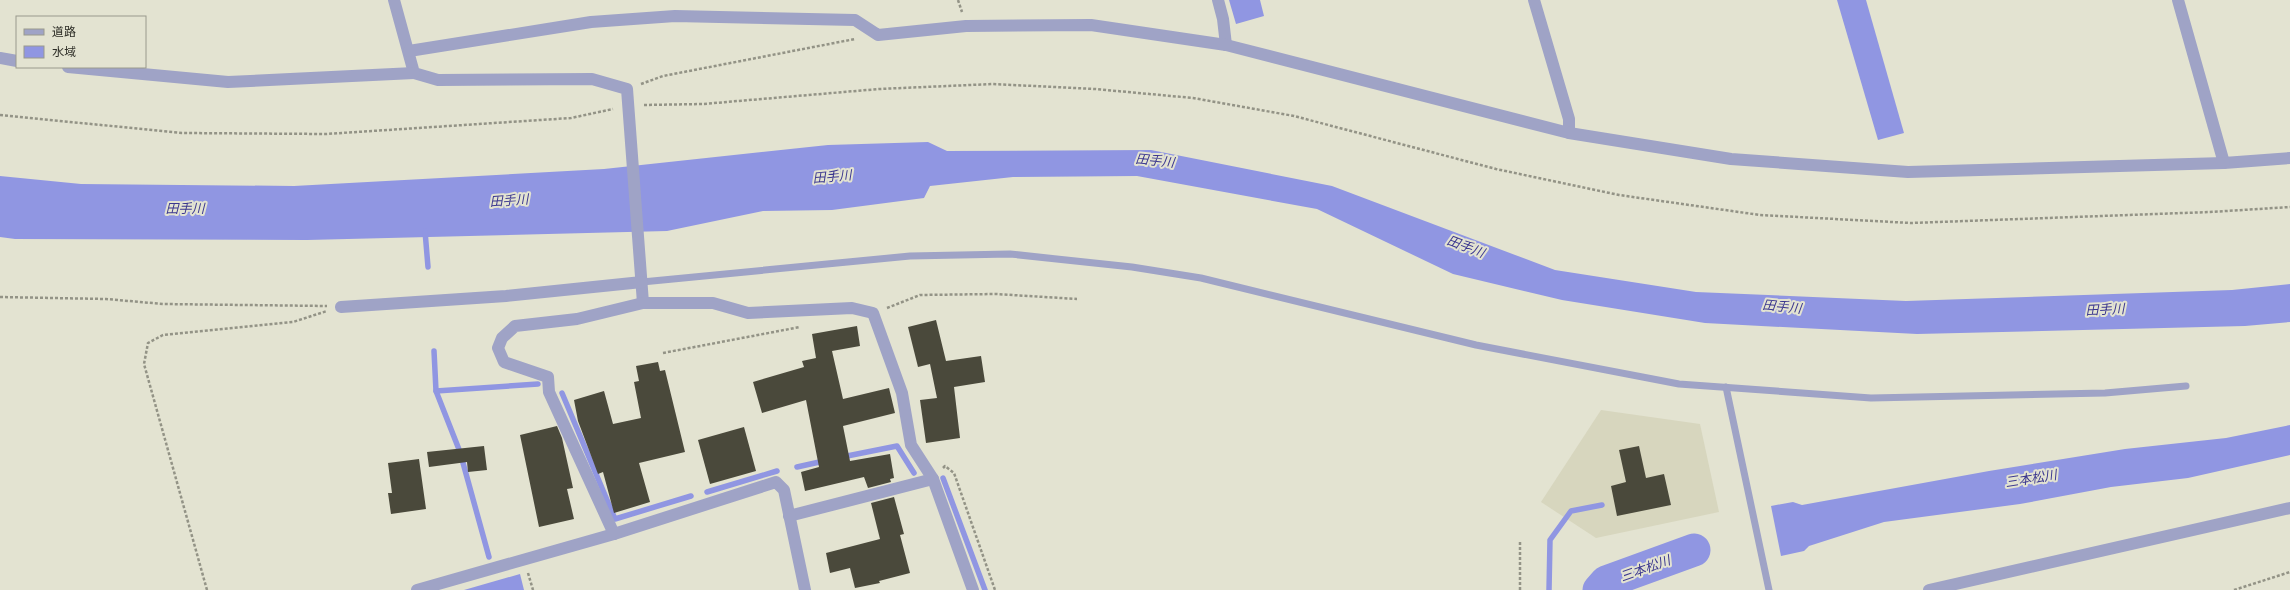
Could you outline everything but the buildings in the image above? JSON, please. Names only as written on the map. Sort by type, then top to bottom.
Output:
[{"type":"street","points":[[394,0],[414,74]]},
{"type":"street","points":[[1218,0],[1223,19],[1226,45]]},
{"type":"street","points":[[1534,0],[1569,119],[1569,133]]},
{"type":"street","points":[[2178,0],[2224,164]]},
{"type":"street","points":[[409,51],[591,22],[675,16],[855,20],[878,35],[966,26],[1091,25],[1226,45],[1569,133],[1731,159],[1908,172],[2224,164],[2290,158]]},
{"type":"street","points":[[0,58],[16,61]]},
{"type":"street","points":[[79,68],[228,82],[414,74],[438,80],[592,79],[627,89],[643,304]]},
{"type":"street","points":[[341,307],[506,296],[642,282]]},
{"type":"street","points":[[614,534],[549,392],[548,377],[504,362],[498,348],[502,338],[515,326],[577,319],[643,304],[713,303],[748,313],[852,308],[873,314],[902,392],[911,445],[933,479],[973,590]]},
{"type":"street","points":[[789,516],[933,479]]},
{"type":"street","points":[[417,590],[614,534],[776,482],[784,490],[805,590]]},
{"type":"street","points":[[1929,590],[2290,508]]},
{"type":"lane","points":[[642,282],[910,256],[1010,254],[1066,258],[1201,278],[1492,348],[1679,384],[1871,398],[2105,393],[2186,386]]},
{"type":"lane","points":[[1726,387],[1769,590]]},
{"type":"path","points":[[627,89],[663,76],[878,35]]},
{"type":"path","points":[[0,115],[182,133],[326,134],[571,118],[629,105],[703,104],[879,89],[993,84],[1095,89],[1193,98],[1294,116],[1496,169],[1619,195],[1760,214],[1912,223],[2210,212],[2290,207]]},
{"type":"path","points":[[0,297],[106,299],[164,304],[341,307]]},
{"type":"path","points":[[207,590],[144,364],[148,343],[163,335],[293,322],[341,307]]},
{"type":"path","points":[[933,479],[945,466],[954,473],[995,590]]},
{"type":"path","points":[[1520,540],[1520,590]]},
{"type":"path","points":[[2234,590],[2290,572]]},
{"type":"shaded area","points":[[1601,410],[1700,424],[1719,512],[1596,538],[1541,502]]},
{"type":"water","points":[[1229,0],[1260,0],[1264,16],[1236,24]]},
{"type":"water","points":[[1837,0],[1866,0],[1904,133],[1878,140]]},
{"type":"water","name":"田手川","points":[[928,142],[947,151],[1151,150],[1332,186],[1555,270],[1696,292],[1906,301],[2232,290],[2290,284],[2290,322],[2245,326],[1917,334],[1705,323],[1562,300],[1453,274],[1317,209],[1137,176],[1013,177],[930,186],[924,198],[832,210],[763,211],[667,231],[307,240],[15,239],[0,237],[0,176],[81,184],[294,186],[604,169],[828,145]]},
{"type":"water","points":[[2290,425],[2290,455],[2188,478],[2111,487],[2020,504],[1884,522],[1809,546],[1804,551],[1781,556],[1771,506],[1793,502],[1802,505],[1989,471],[2125,449],[2226,438]]},
{"type":"water","points":[[520,574],[524,590],[464,590]]},
{"type":"waterway","points":[[425,231],[428,267]]},
{"type":"waterway","points":[[434,351],[436,391],[460,452],[489,557]]},
{"type":"waterway","points":[[436,391],[538,384]]},
{"type":"waterway","points":[[562,393],[615,519],[691,496]]},
{"type":"waterway","points":[[842,457],[897,446],[914,473]]},
{"type":"waterway","points":[[797,467],[824,461]]},
{"type":"waterway","points":[[707,492],[777,471]]},
{"type":"waterway","points":[[943,478],[985,590]]},
{"type":"waterway","points":[[1549,590],[1550,540],[1571,511],[1602,505]]},
{"type":"waterway","name":"三本松川","points":[[1599,590],[1606,582],[1694,550]]}]
